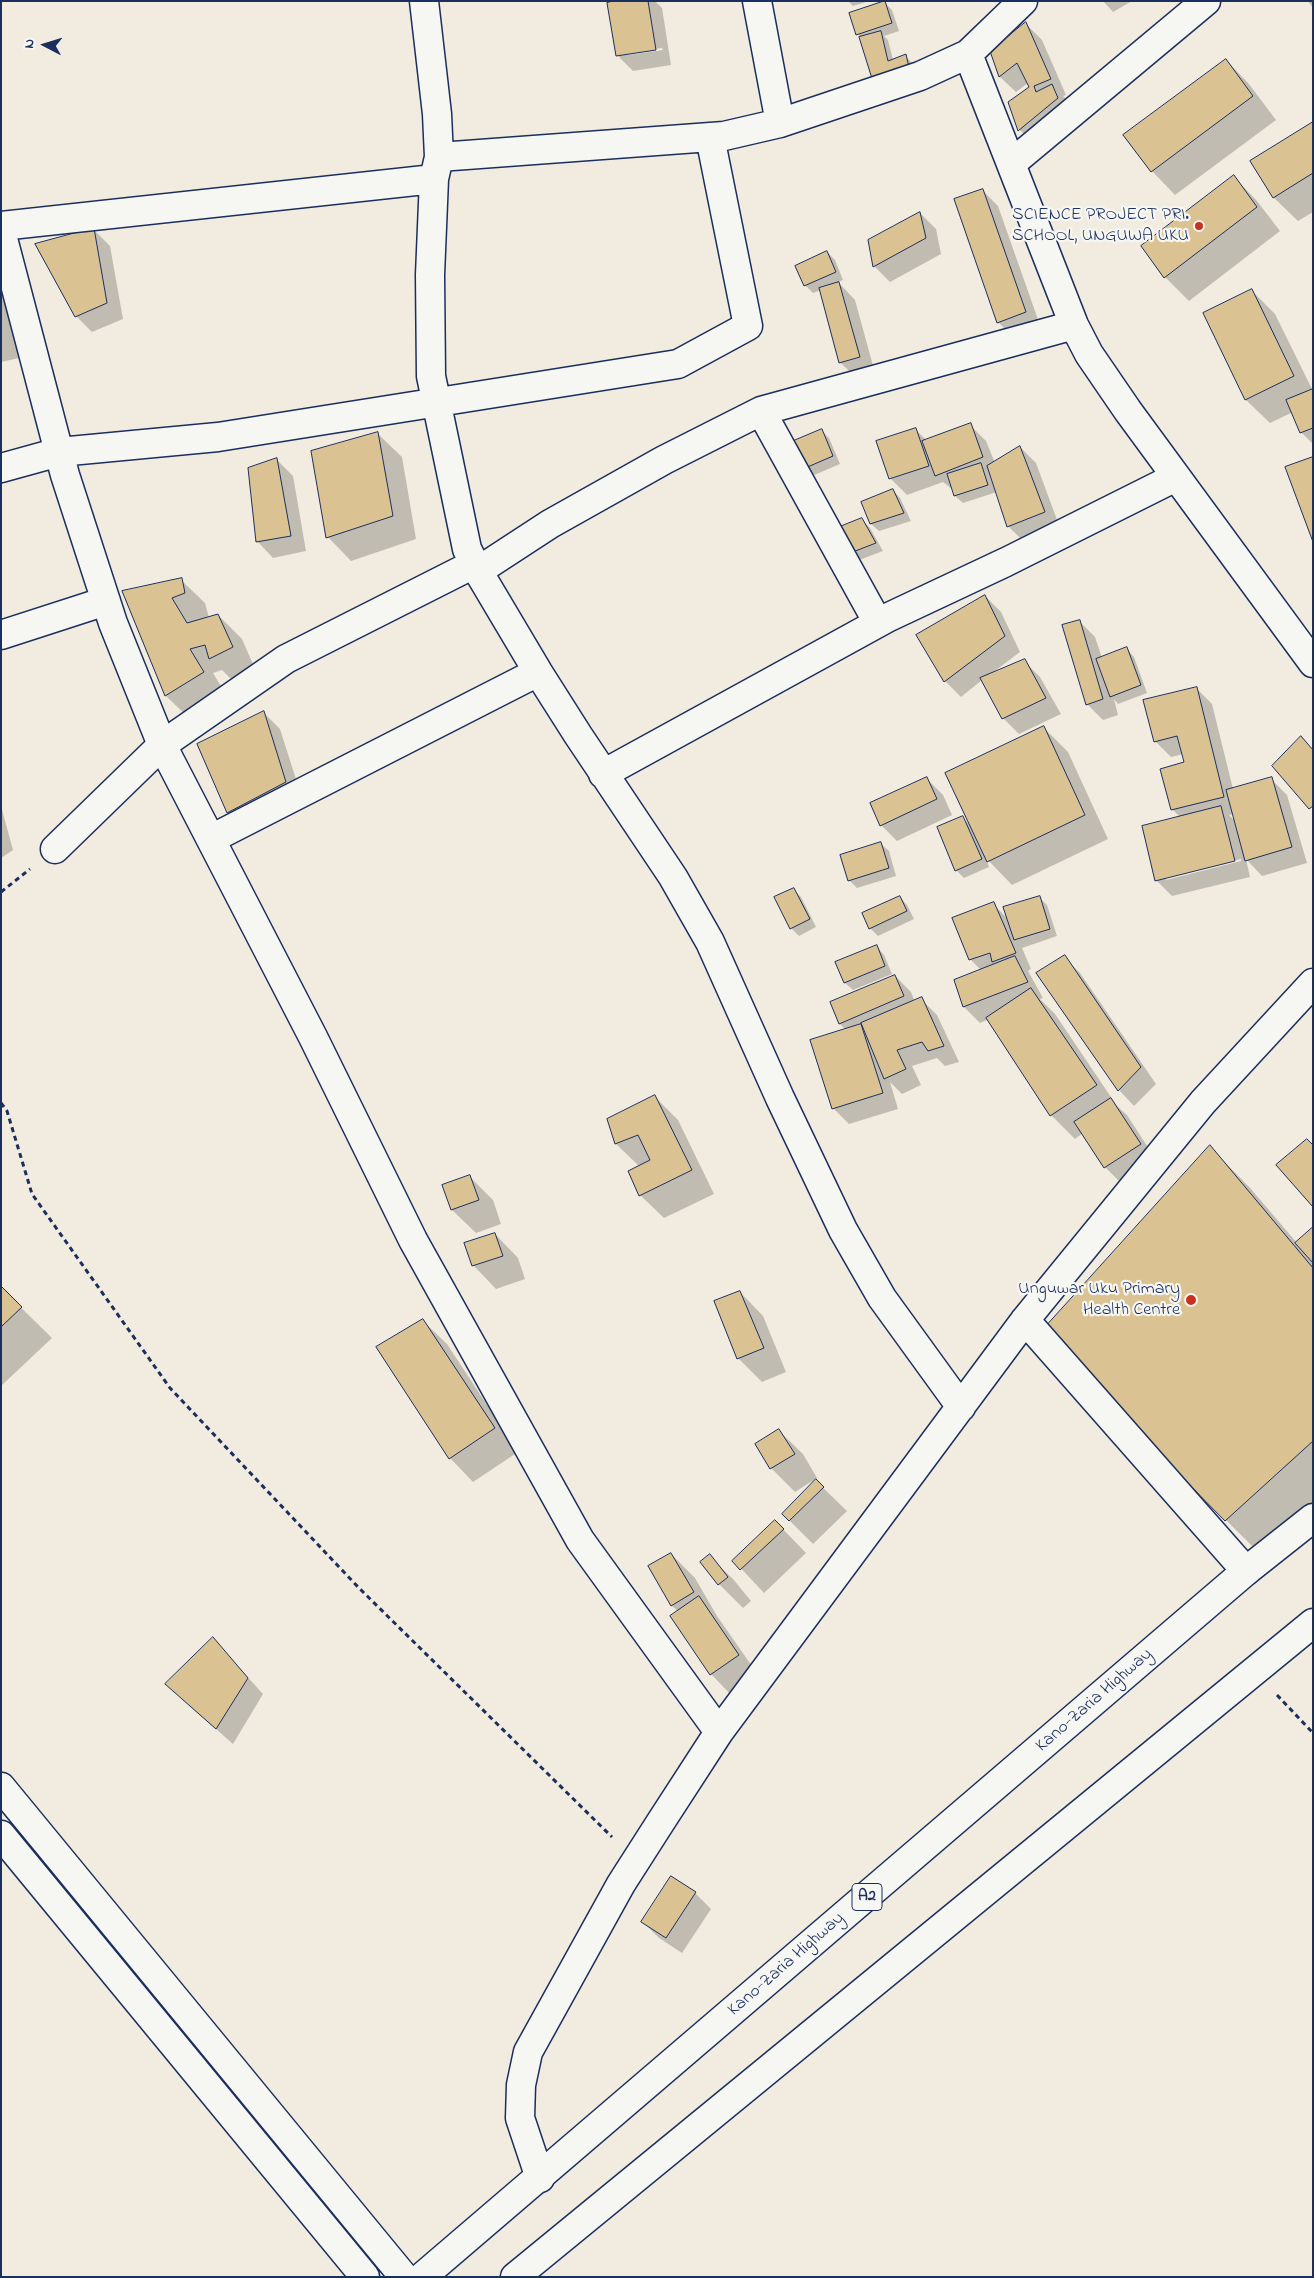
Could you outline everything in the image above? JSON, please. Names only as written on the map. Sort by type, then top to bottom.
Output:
[{"type":"main road","points":[[424,1],[437,114],[430,275],[431,376],[467,549],[538,672],[603,774],[673,877],[710,942],[780,1098],[848,1238],[882,1298],[962,1407]]},
{"type":"main road","points":[[757,1],[780,123]]},
{"type":"main road","points":[[1012,163],[1206,1]]},
{"type":"main road","points":[[1,226],[436,168],[724,136],[780,123],[920,76],[968,54],[1021,2]]},
{"type":"main road","points":[[968,54],[1074,325],[1089,354],[1176,477],[1313,663]]},
{"type":"main road","points":[[1,468],[59,452],[218,436],[437,404],[678,364],[748,326],[710,137]]},
{"type":"main road","points":[[1,231],[59,452],[106,601],[162,745],[313,1038],[413,1240],[580,1540],[719,1732]]},
{"type":"main road","points":[[55,849],[162,745],[286,659],[476,567],[664,460],[761,411],[1074,325]]},
{"type":"main road","points":[[761,411],[878,623]]},
{"type":"main road","points":[[603,774],[878,623],[1006,562],[1176,477]]},
{"type":"main road","points":[[1,635],[106,601]]},
{"type":"main road","points":[[210,839],[538,672]]},
{"type":"main road","points":[[540,2178],[520,2118],[521,2085],[528,2052],[636,1860],[719,1732],[1025,1320],[1203,1102],[1313,983]]},
{"type":"main road","points":[[1025,1320],[1246,1571]]},
{"type":"main road","name":"Kano-Zaria Highway","points":[[422,2277],[540,2178],[1246,1571],[1313,1518]]},
{"type":"main road","points":[[515,2277],[1313,1623]]},
{"type":"main road","points":[[1,1787],[404,2277]]},
{"type":"main road","points":[[1,1835],[366,2277]]},
{"type":"path","points":[[1,1103],[7,1111],[32,1194],[170,1388],[358,1587],[636,1860]]},
{"type":"path","points":[[1255,1670],[1313,1733]]},
{"type":"building","points":[[613,1],[648,1],[656,50],[616,56],[607,3]]},
{"type":"building","points":[[885,1],[892,23],[856,35],[849,13]]},
{"type":"building","points":[[1026,22],[1051,79],[1034,86],[1036,92],[1052,84],[1058,98],[1018,131],[1008,102],[1029,87],[1017,63],[999,77],[990,51]]},
{"type":"building","points":[[881,31],[888,61],[906,54],[910,72],[874,85],[859,37]]},
{"type":"building","points":[[1226,59],[1253,96],[1151,172],[1123,135]]},
{"type":"building","points":[[1313,122],[1313,173],[1273,198],[1250,161]]},
{"type":"building","name":"SCIENCE PROJECT PRI. SCHOOL, UNGUWA UKU","points":[[1234,175],[1257,207],[1164,278],[1141,246]]},
{"type":"building","points":[[983,189],[1026,312],[997,323],[954,199]]},
{"type":"building","points":[[920,212],[926,238],[873,267],[868,240]]},
{"type":"building","points":[[94,228],[107,303],[75,317],[35,244]]},
{"type":"building","points":[[827,251],[836,272],[804,286],[795,266]]},
{"type":"building","points":[[839,282],[860,357],[839,363],[819,288]]},
{"type":"building","points":[[1252,289],[1294,376],[1245,400],[1203,313]]},
{"type":"building","points":[[1313,389],[1313,428],[1300,433],[1286,400]]},
{"type":"building","points":[[971,423],[983,457],[935,476],[922,441]]},
{"type":"building","points":[[916,428],[929,466],[889,479],[876,441]]},
{"type":"building","points":[[822,429],[833,456],[796,472],[784,445]]},
{"type":"building","points":[[378,432],[393,516],[326,538],[311,451]]},
{"type":"building","points":[[1020,446],[1045,512],[1007,527],[987,466]]},
{"type":"building","points":[[1313,457],[1313,542],[1285,467]]},
{"type":"building","points":[[277,458],[291,536],[256,542],[248,468]]},
{"type":"building","points":[[981,463],[988,485],[954,496],[947,474]]},
{"type":"building","points":[[893,489],[904,513],[870,524],[861,502]]},
{"type":"building","points":[[862,518],[876,543],[845,555],[832,530]]},
{"type":"building","points":[[182,578],[185,593],[172,598],[187,623],[218,614],[233,647],[209,659],[205,645],[190,649],[204,672],[165,696],[122,591]]},
{"type":"building","points":[[985,595],[1005,636],[944,682],[916,635]]},
{"type":"building","points":[[1080,620],[1103,699],[1086,705],[1062,625]]},
{"type":"building","points":[[1127,647],[1141,685],[1110,697],[1096,659]]},
{"type":"building","points":[[1025,659],[1046,698],[1002,719],[980,678]]},
{"type":"building","points":[[1197,687],[1224,797],[1171,810],[1160,769],[1184,762],[1177,736],[1154,742],[1143,700]]},
{"type":"building","points":[[264,711],[286,782],[227,813],[197,744]]},
{"type":"building","points":[[1044,726],[1085,815],[987,862],[945,773]]},
{"type":"building","points":[[1301,736],[1313,750],[1313,806],[1309,809],[1272,766]]},
{"type":"building","points":[[927,777],[937,799],[880,826],[870,803]]},
{"type":"building","points":[[1272,777],[1292,847],[1245,861],[1226,790]]},
{"type":"building","points":[[1221,806],[1235,861],[1155,881],[1142,826]]},
{"type":"building","points":[[963,816],[982,859],[955,871],[937,827]]},
{"type":"building","points":[[881,842],[889,868],[848,881],[840,855]]},
{"type":"building","points":[[794,888],[810,919],[790,929],[774,897]]},
{"type":"building","points":[[900,896],[907,911],[869,929],[862,913]]},
{"type":"building","points":[[1040,896],[1050,929],[1014,940],[1003,907]]},
{"type":"building","points":[[994,902],[1016,953],[992,962],[990,953],[969,960],[952,918]]},
{"type":"building","points":[[877,945],[885,966],[844,983],[835,962]]},
{"type":"building","points":[[1065,955],[1141,1067],[1118,1091],[1036,973]]},
{"type":"building","points":[[1015,956],[1028,982],[963,1007],[954,980]]},
{"type":"building","points":[[895,975],[904,996],[839,1024],[830,1002]]},
{"type":"building","points":[[1031,988],[1097,1085],[1050,1116],[986,1018]]},
{"type":"building","points":[[922,997],[944,1046],[928,1051],[922,1042],[897,1050],[906,1069],[884,1079],[861,1023]]},
{"type":"building","points":[[861,1024],[883,1093],[832,1109],[810,1040]]},
{"type":"building","points":[[655,1095],[692,1170],[639,1196],[628,1171],[650,1160],[638,1135],[615,1144],[607,1119]]},
{"type":"building","points":[[1111,1098],[1141,1144],[1104,1168],[1074,1122]]},
{"type":"building","points":[[1307,1139],[1313,1145],[1313,1207],[1276,1165]]},
{"type":"building","name":"Unguwar Uku Primary Health Centre","points":[[1210,1145],[1313,1268],[1313,1441],[1225,1521],[1040,1333]]},
{"type":"building","points":[[470,1175],[479,1200],[451,1210],[442,1185]]},
{"type":"building","points":[[1313,1227],[1313,1263],[1295,1243]]},
{"type":"building","points":[[495,1233],[503,1256],[472,1266],[464,1243]]},
{"type":"building","points":[[1,1286],[22,1307],[1,1327]]},
{"type":"building","points":[[740,1291],[764,1348],[737,1359],[714,1301]]},
{"type":"building","points":[[423,1319],[495,1428],[449,1459],[376,1347]]},
{"type":"building","points":[[779,1429],[795,1454],[770,1469],[755,1444]]},
{"type":"building","points":[[816,1479],[824,1487],[789,1521],[782,1514]]},
{"type":"building","points":[[775,1520],[784,1529],[740,1570],[732,1561]]},
{"type":"building","points":[[671,1553],[694,1592],[671,1606],[648,1566]]},
{"type":"building","points":[[710,1554],[728,1577],[718,1585],[700,1562]]},
{"type":"building","points":[[699,1596],[739,1655],[710,1675],[670,1616]]},
{"type":"building","points":[[213,1637],[248,1678],[216,1729],[165,1684]]},
{"type":"building","points":[[671,1876],[696,1892],[666,1938],[641,1922]]},
{"type":"place","name":"SCIENCE PROJECT PRI. SCHOOL, UNGUWA UKU","points":[[1199,226]]},
{"type":"place","name":"Unguwar Uku Primary Health Centre","points":[[1191,1300]]}]
